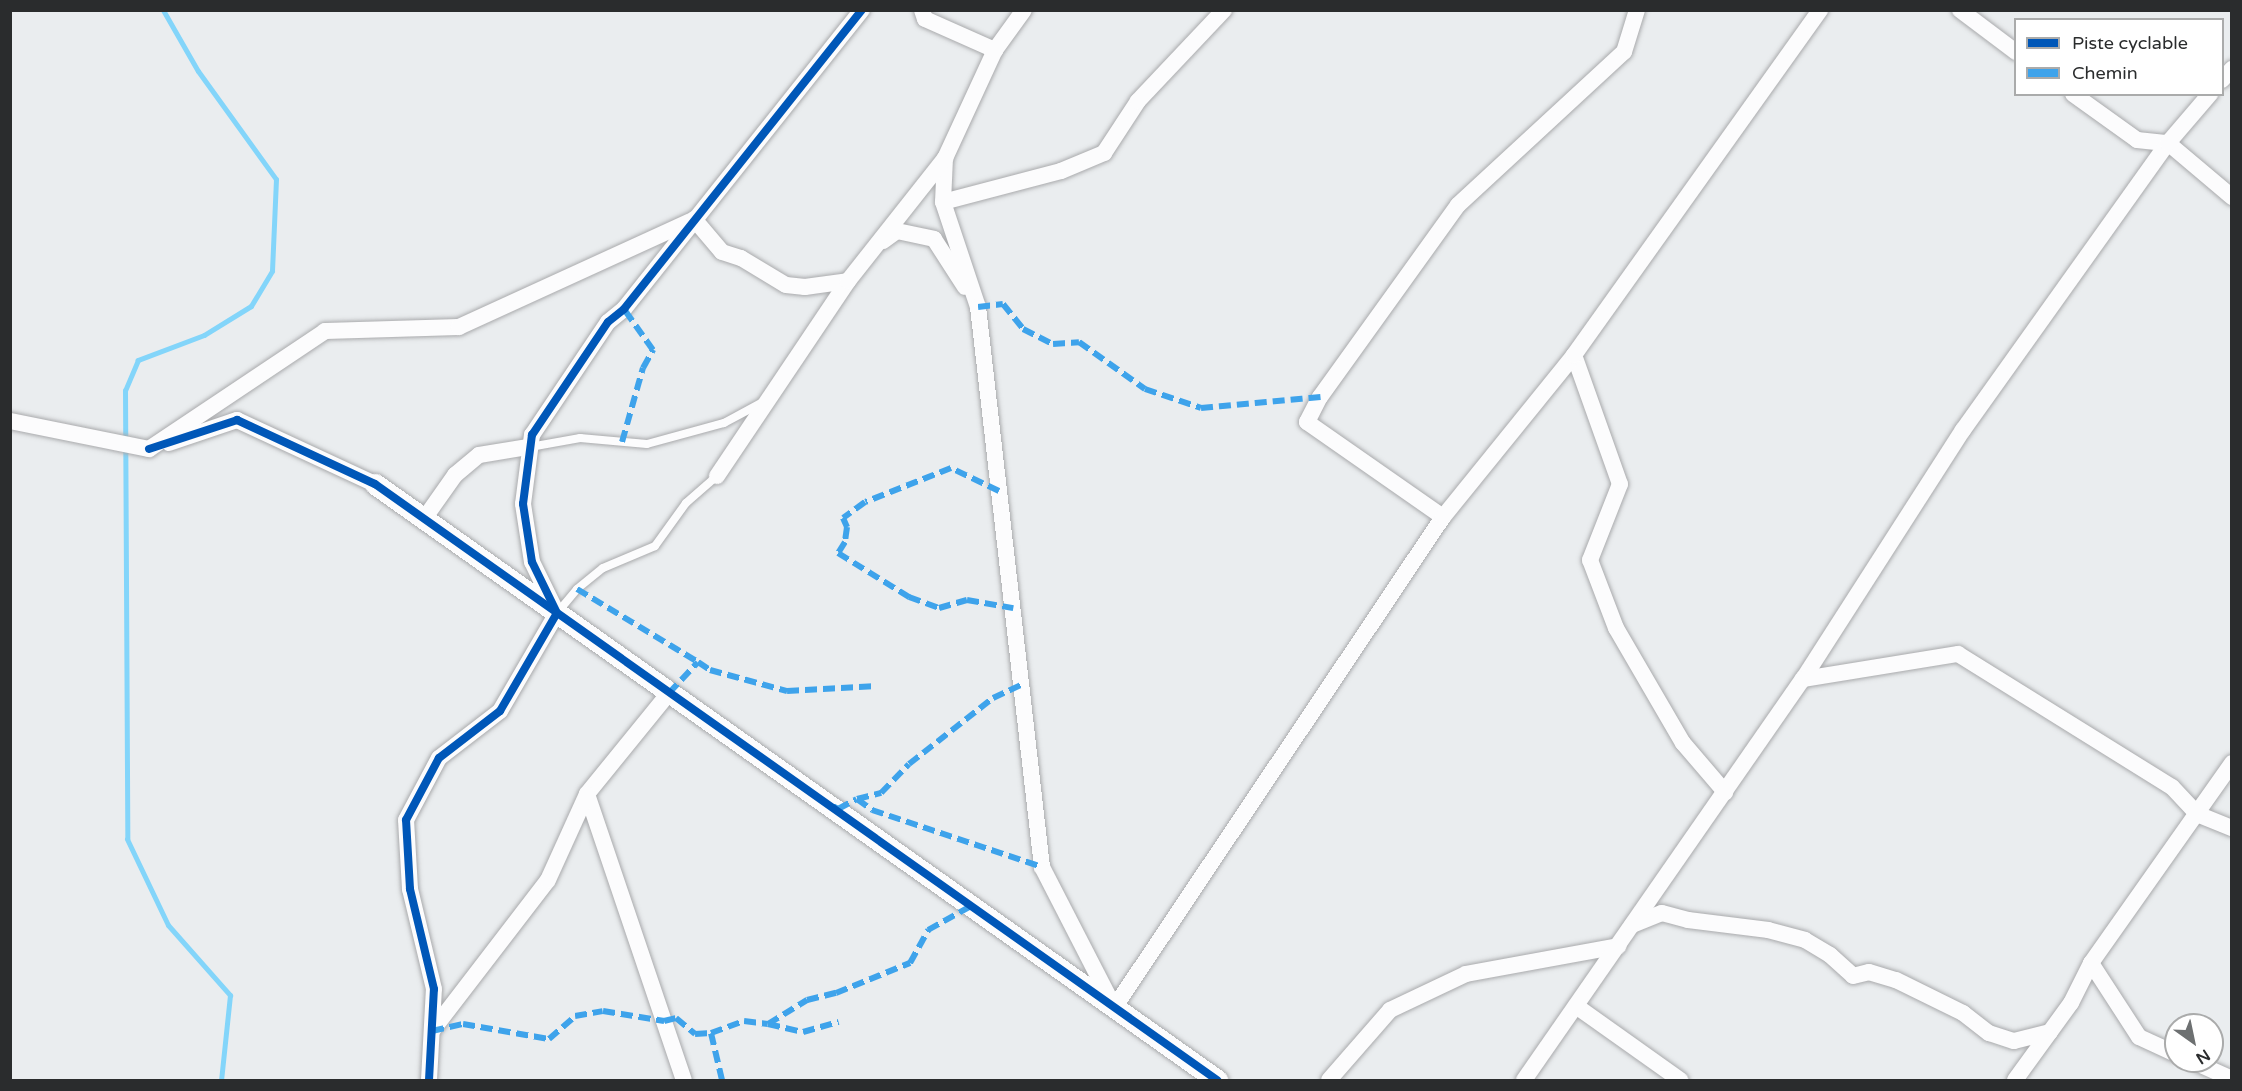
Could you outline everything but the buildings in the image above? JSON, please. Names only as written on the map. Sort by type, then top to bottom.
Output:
[{"type":"street","points":[[557,613],[532,562],[523,504],[528,447],[608,322],[624,309],[862,10]]},
{"type":"street","points":[[922,10],[925,19],[995,50]]},
{"type":"street","points":[[717,476],[848,281],[880,243],[916,190],[945,158],[995,50],[1024,10]]},
{"type":"street","points":[[943,202],[1061,171],[1104,153],[1138,100],[1224,10]]},
{"type":"street","points":[[1443,518],[1307,422],[1320,397],[1458,205],[1624,52],[1637,10]]},
{"type":"street","points":[[1114,1008],[1443,518],[1574,355],[1820,10]]},
{"type":"street","points":[[1959,10],[2014,51]]},
{"type":"street","points":[[2076,96],[2137,140],[2168,143],[2232,197]]},
{"type":"street","points":[[1524,1080],[1803,679],[1963,430],[2168,143],[2208,96]]},
{"type":"street","points":[[945,158],[943,202],[978,307],[1042,867],[1114,1008]]},
{"type":"street","points":[[694,219],[722,252],[786,285],[805,287],[848,281]]},
{"type":"street","points":[[149,449],[325,331],[459,327],[694,219]]},
{"type":"street","points":[[880,243],[897,231],[934,239],[978,307]]},
{"type":"street","points":[[1574,355],[1620,484],[1590,560],[1616,628],[1683,743],[1725,792]]},
{"type":"street","points":[[10,421],[149,449],[237,420],[375,484],[1217,1080]]},
{"type":"street","points":[[424,519],[455,475],[479,455],[528,447]]},
{"type":"street","points":[[429,1080],[434,989],[411,889],[406,820],[439,758],[500,711],[557,613]]},
{"type":"street","points":[[1803,679],[1958,654],[2172,787],[2197,814],[2232,828]]},
{"type":"street","points":[[432,1031],[548,880],[587,794],[669,693]]},
{"type":"street","points":[[2015,1080],[2050,1032],[2091,963],[2232,763]]},
{"type":"street","points":[[587,794],[684,1080]]},
{"type":"street","points":[[1632,925],[1662,913],[1688,920],[1768,930],[1805,940],[1853,976],[1869,972],[1896,980],[1963,1013],[1989,1033],[2014,1041],[2050,1032]]},
{"type":"street","points":[[1329,1080],[1390,1010],[1466,974],[1618,946]]},
{"type":"street","points":[[2091,963],[2139,1037],[2164,1048]]},
{"type":"street","points":[[1576,1006],[1680,1080]]},
{"type":"lane","points":[[528,447],[580,438],[647,444],[724,423],[769,399]]},
{"type":"lane","points":[[557,613],[576,589],[603,568],[655,546],[686,503],[717,476]]},
{"type":"waterway","points":[[163,10],[198,71],[276,179],[272,271],[251,306],[204,335],[138,360],[125,390],[127,839],[168,925],[230,995],[221,1080]]},
{"type":"marked path","points":[[978,307],[1003,304],[1023,329],[1053,344],[1079,342],[1145,389],[1201,408],[1320,397]]},
{"type":"marked path","points":[[622,442],[643,368],[653,350],[624,309]]},
{"type":"marked path","points":[[999,491],[951,468],[865,502],[843,518],[847,527],[845,542],[838,553],[909,597],[939,608],[967,600],[1013,608]]},
{"type":"marked path","points":[[577,589],[698,662]]},
{"type":"marked path","points":[[669,693],[698,662],[710,670],[787,691],[877,686]]},
{"type":"marked path","points":[[857,799],[881,793],[909,764],[993,698],[1021,685]]},
{"type":"marked path","points":[[833,806],[838,809],[857,799],[872,810],[1042,867]]},
{"type":"marked path","points":[[722,1080],[711,1033],[744,1021],[768,1024],[807,1000],[836,993],[910,963],[928,930],[971,906]]},
{"type":"marked path","points":[[432,1031],[463,1024],[549,1039],[575,1016],[603,1011],[664,1021],[676,1018],[695,1034],[711,1033]]},
{"type":"marked path","points":[[768,1024],[803,1032],[839,1022]]},
{"type":"cycle path","points":[[429,1080],[434,989],[410,889],[406,820],[439,758],[500,711],[557,613],[532,562],[523,504],[532,435],[608,322],[624,309],[862,10]]},
{"type":"cycle path","points":[[149,449],[237,420],[375,484],[1217,1080]]}]
